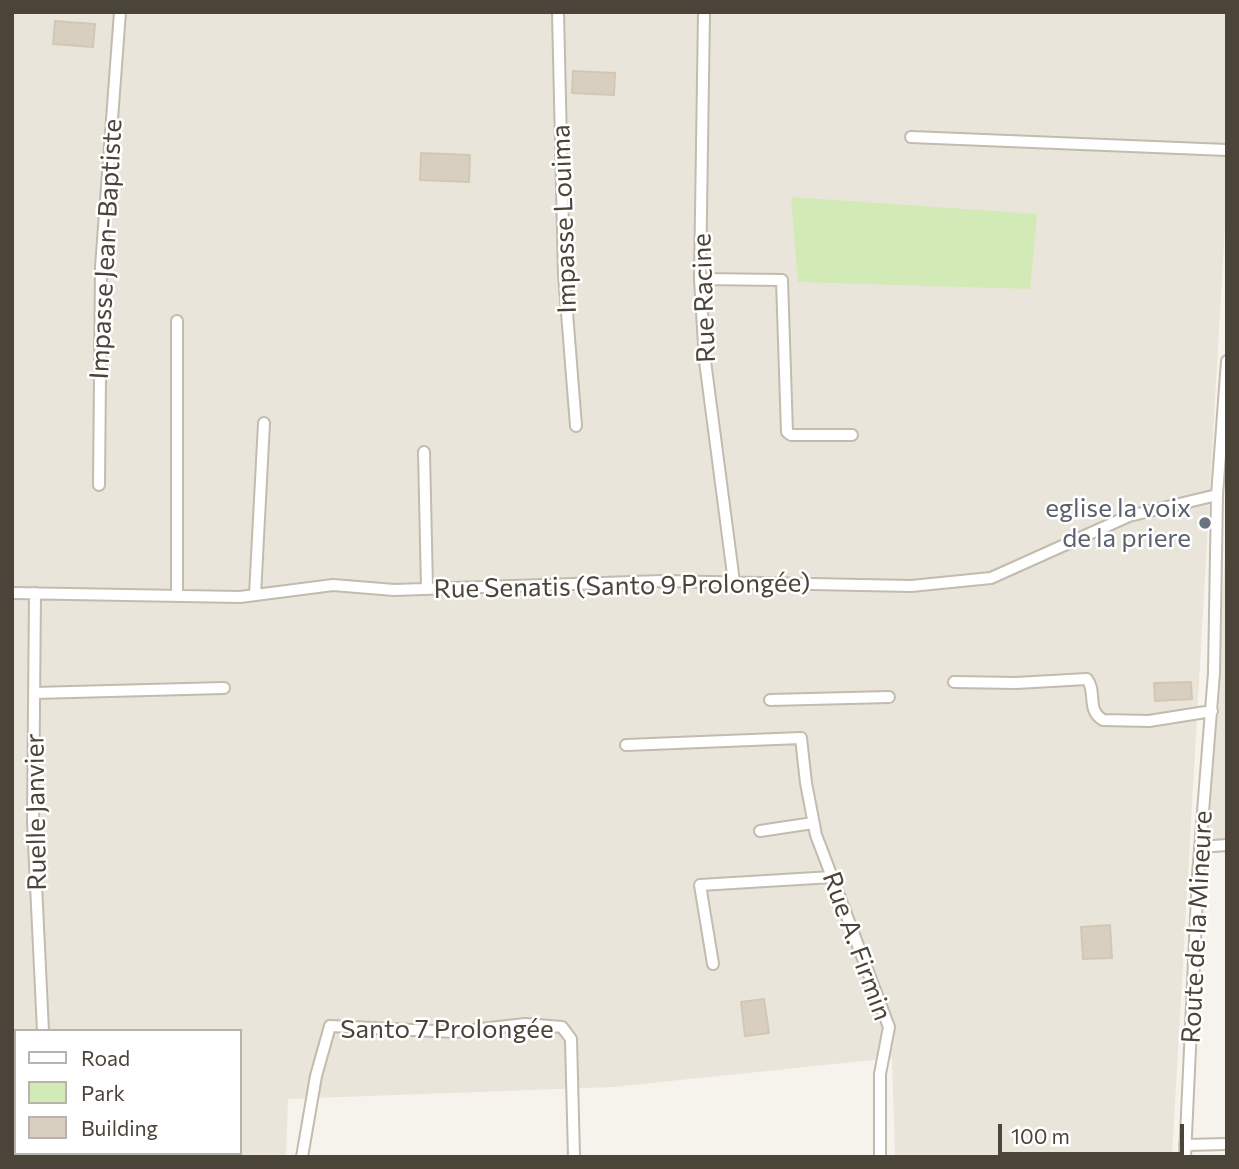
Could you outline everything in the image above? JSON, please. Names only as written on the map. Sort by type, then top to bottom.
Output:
[{"type":"street","name":"Impasse Jean-Baptiste","points":[[99,485],[101,267],[120,12]]},
{"type":"street","name":"Impasse Louima","points":[[558,12],[564,275],[576,426]]},
{"type":"street","name":"Rue Racine","points":[[704,12],[700,279],[705,361],[734,582]]},
{"type":"street","points":[[911,137],[1227,150]]},
{"type":"street","points":[[700,279],[782,279],[787,432],[791,435],[852,435]]},
{"type":"street","points":[[177,321],[177,596]]},
{"type":"street","name":"Route de la Mineure","points":[[1185,1151],[1200,847],[1212,711],[1217,495],[1227,361]]},
{"type":"street","points":[[255,595],[264,423]]},
{"type":"street","points":[[424,452],[427,588]]},
{"type":"street","name":"Rue Senatis (Santo 9 Prolongée)","points":[[12,593],[255,595],[334,585],[427,588],[662,581],[911,586],[991,578],[1129,516],[1217,495]]},
{"type":"street","name":"Ruelle Janvier","points":[[34,593],[33,821],[43,1029]]},
{"type":"street","points":[[954,682],[1016,683],[1087,679],[1091,684],[1093,709],[1103,720],[1149,721],[1212,711]]},
{"type":"street","points":[[34,693],[223,688]]},
{"type":"street","points":[[770,700],[889,697]]},
{"type":"street","name":"Rue A. Firmin","points":[[626,745],[801,738],[813,822],[889,1027],[880,1074],[880,1157]]},
{"type":"street","points":[[760,831],[813,822]]},
{"type":"street","points":[[1200,847],[1227,845]]},
{"type":"street","points":[[713,964],[700,885],[832,877]]},
{"type":"street","name":"Santo 7 Prolongée","points":[[302,1157],[316,1076],[330,1026],[455,1032],[525,1024],[562,1027],[570,1039],[573,1157]]},
{"type":"street","points":[[1185,1151],[1227,1144]]},
{"type":"shaded area","points":[[12,12],[1227,12],[1227,190],[1172,1157],[895,1157],[892,1058],[613,1087],[288,1099],[286,1157],[12,1157]]},
{"type":"shaded area","points":[[1227,527],[1227,840],[1206,842]]},
{"type":"green space","points":[[791,197],[1037,214],[1030,289],[798,282]]},
{"type":"building","points":[[55,21],[95,24],[93,47],[53,44]]},
{"type":"building","points":[[573,71],[615,73],[614,95],[572,93]]},
{"type":"building","points":[[421,153],[470,155],[469,182],[420,180]]},
{"type":"building","points":[[1191,682],[1192,699],[1155,701],[1154,683]]},
{"type":"building","points":[[1110,925],[1112,958],[1083,959],[1081,927]]},
{"type":"building","points":[[764,999],[769,1033],[745,1036],[741,1002]]},
{"type":"place","name":"eglise la voix de la priere","points":[[1205,523]]}]
